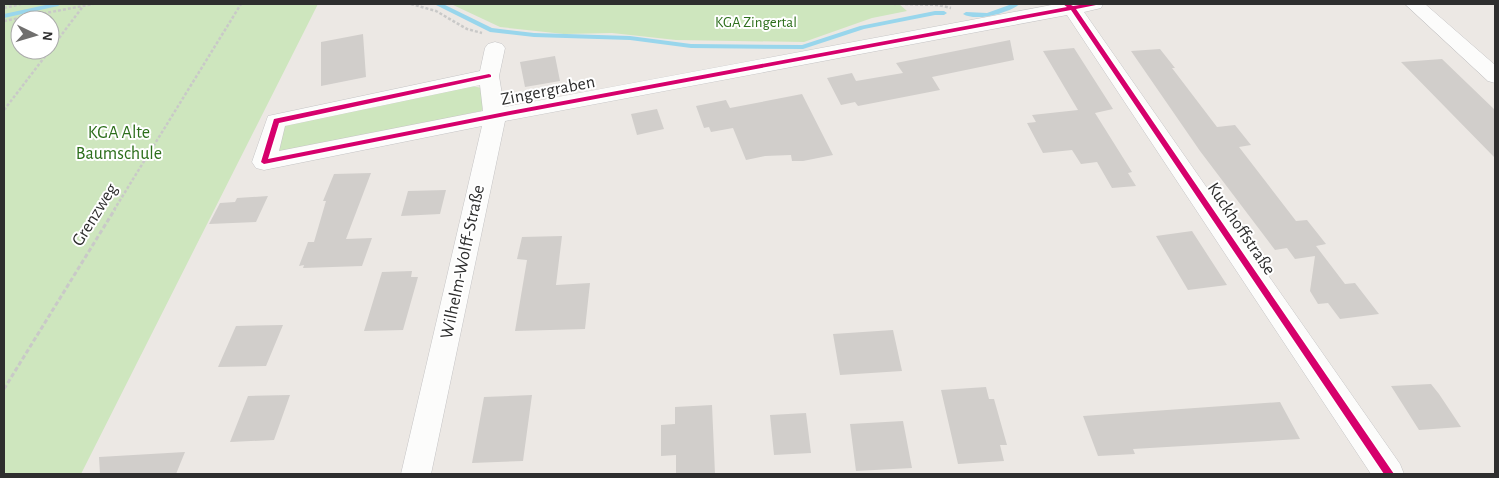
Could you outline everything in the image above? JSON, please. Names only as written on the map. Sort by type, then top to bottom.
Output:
[{"type":"street","points":[[1414,4],[1495,76]]},
{"type":"street","name":"Zingergraben","points":[[489,76],[276,120],[264,162],[1077,5]]},
{"type":"street","name":"Kuckhoffstraße","points":[[1077,5],[1389,474]]},
{"type":"street","name":"Wilhelm-Wolff-Straße","points":[[416,474],[495,116],[489,76],[495,48]]},
{"type":"path","points":[[4,8],[22,4]]},
{"type":"path","points":[[4,22],[93,4]]},
{"type":"path","points":[[411,4],[436,11],[467,28],[484,34],[495,48]]},
{"type":"path","points":[[905,4],[938,5],[953,9],[958,7]]},
{"type":"path","points":[[60,37],[84,5]]},
{"type":"path","points":[[4,110],[42,60]]},
{"type":"green space","name":"KGA Alte Baumschule","points":[[4,4],[318,4],[81,474],[4,474]]},
{"type":"green space","name":"KGA Zingertal","points":[[451,4],[899,4],[907,11],[872,18],[804,42],[676,40],[612,33],[564,34],[500,27]]},
{"type":"green space","points":[[473,86],[481,88],[484,107],[481,111],[273,155],[283,124]]},
{"type":"building","points":[[363,34],[366,77],[321,86],[321,42]]},
{"type":"building","points":[[1010,40],[1014,60],[932,77],[940,90],[858,106],[855,102],[841,105],[827,78],[852,73],[856,81],[903,73],[896,63]]},
{"type":"building","points":[[1074,48],[1113,109],[1095,113],[1132,172],[1128,173],[1136,186],[1112,188],[1097,162],[1081,164],[1072,150],[1043,153],[1027,123],[1036,122],[1032,115],[1078,110],[1043,51]]},
{"type":"building","points":[[1160,49],[1175,68],[1172,68],[1217,127],[1235,125],[1251,145],[1239,147],[1296,221],[1307,220],[1326,244],[1316,246],[1345,284],[1355,283],[1379,314],[1340,319],[1328,303],[1318,304],[1310,291],[1315,256],[1295,259],[1287,248],[1275,250],[1200,151],[1131,51]]},
{"type":"building","points":[[555,56],[560,81],[525,87],[520,62]]},
{"type":"building","points":[[1442,59],[1495,110],[1495,158],[1401,62]]},
{"type":"building","points":[[802,94],[833,155],[803,161],[792,161],[791,155],[765,156],[746,160],[733,128],[711,132],[709,127],[704,128],[696,106],[726,100],[730,108]]},
{"type":"building","points":[[657,109],[664,129],[637,135],[631,114]]},
{"type":"building","points":[[371,173],[346,239],[372,238],[362,266],[303,268],[304,265],[299,266],[308,242],[314,242],[326,201],[323,201],[334,174]]},
{"type":"building","points":[[446,190],[440,214],[401,216],[408,191]]},
{"type":"building","points":[[268,196],[256,222],[209,224],[220,203],[235,202],[237,198]]},
{"type":"building","points":[[1192,231],[1227,285],[1188,290],[1156,236]]},
{"type":"building","points":[[562,236],[556,285],[590,283],[585,329],[515,331],[527,260],[517,259],[522,237]]},
{"type":"building","points":[[412,271],[411,277],[418,277],[403,330],[364,331],[382,272]]},
{"type":"building","points":[[283,325],[266,366],[218,367],[236,326]]},
{"type":"building","points":[[893,330],[902,371],[840,375],[833,334]]},
{"type":"building","points":[[1431,384],[1461,427],[1419,430],[1391,386]]},
{"type":"building","points":[[986,387],[989,399],[994,399],[1007,445],[1000,445],[1004,461],[958,464],[941,390]]},
{"type":"building","points":[[290,395],[274,440],[230,442],[248,396]]},
{"type":"building","points":[[532,395],[523,461],[472,463],[484,397]]},
{"type":"building","points":[[1280,402],[1300,439],[1133,449],[1135,454],[1098,456],[1083,416]]},
{"type":"building","points":[[712,405],[715,474],[676,474],[676,455],[661,456],[661,425],[675,424],[675,407]]},
{"type":"building","points":[[806,413],[811,453],[774,455],[770,415]]},
{"type":"building","points":[[903,421],[912,468],[856,471],[850,424]]},
{"type":"building","points":[[185,452],[176,474],[100,474],[99,457]]},
{"type":"waterway","name":"Zingergraben","points":[[4,16],[58,4]]},
{"type":"waterway","name":"Zingergraben","points":[[438,4],[490,30],[534,35],[630,38],[691,46],[803,47],[862,27],[935,13],[944,13]]},
{"type":"waterway","name":"Zingergraben","points":[[966,14],[988,15],[1017,4]]},
{"type":"cycle path","points":[[1066,4],[1072,8],[1389,474]]},
{"type":"cycle path","points":[[489,76],[276,121],[264,162],[510,113],[1094,4]]}]
